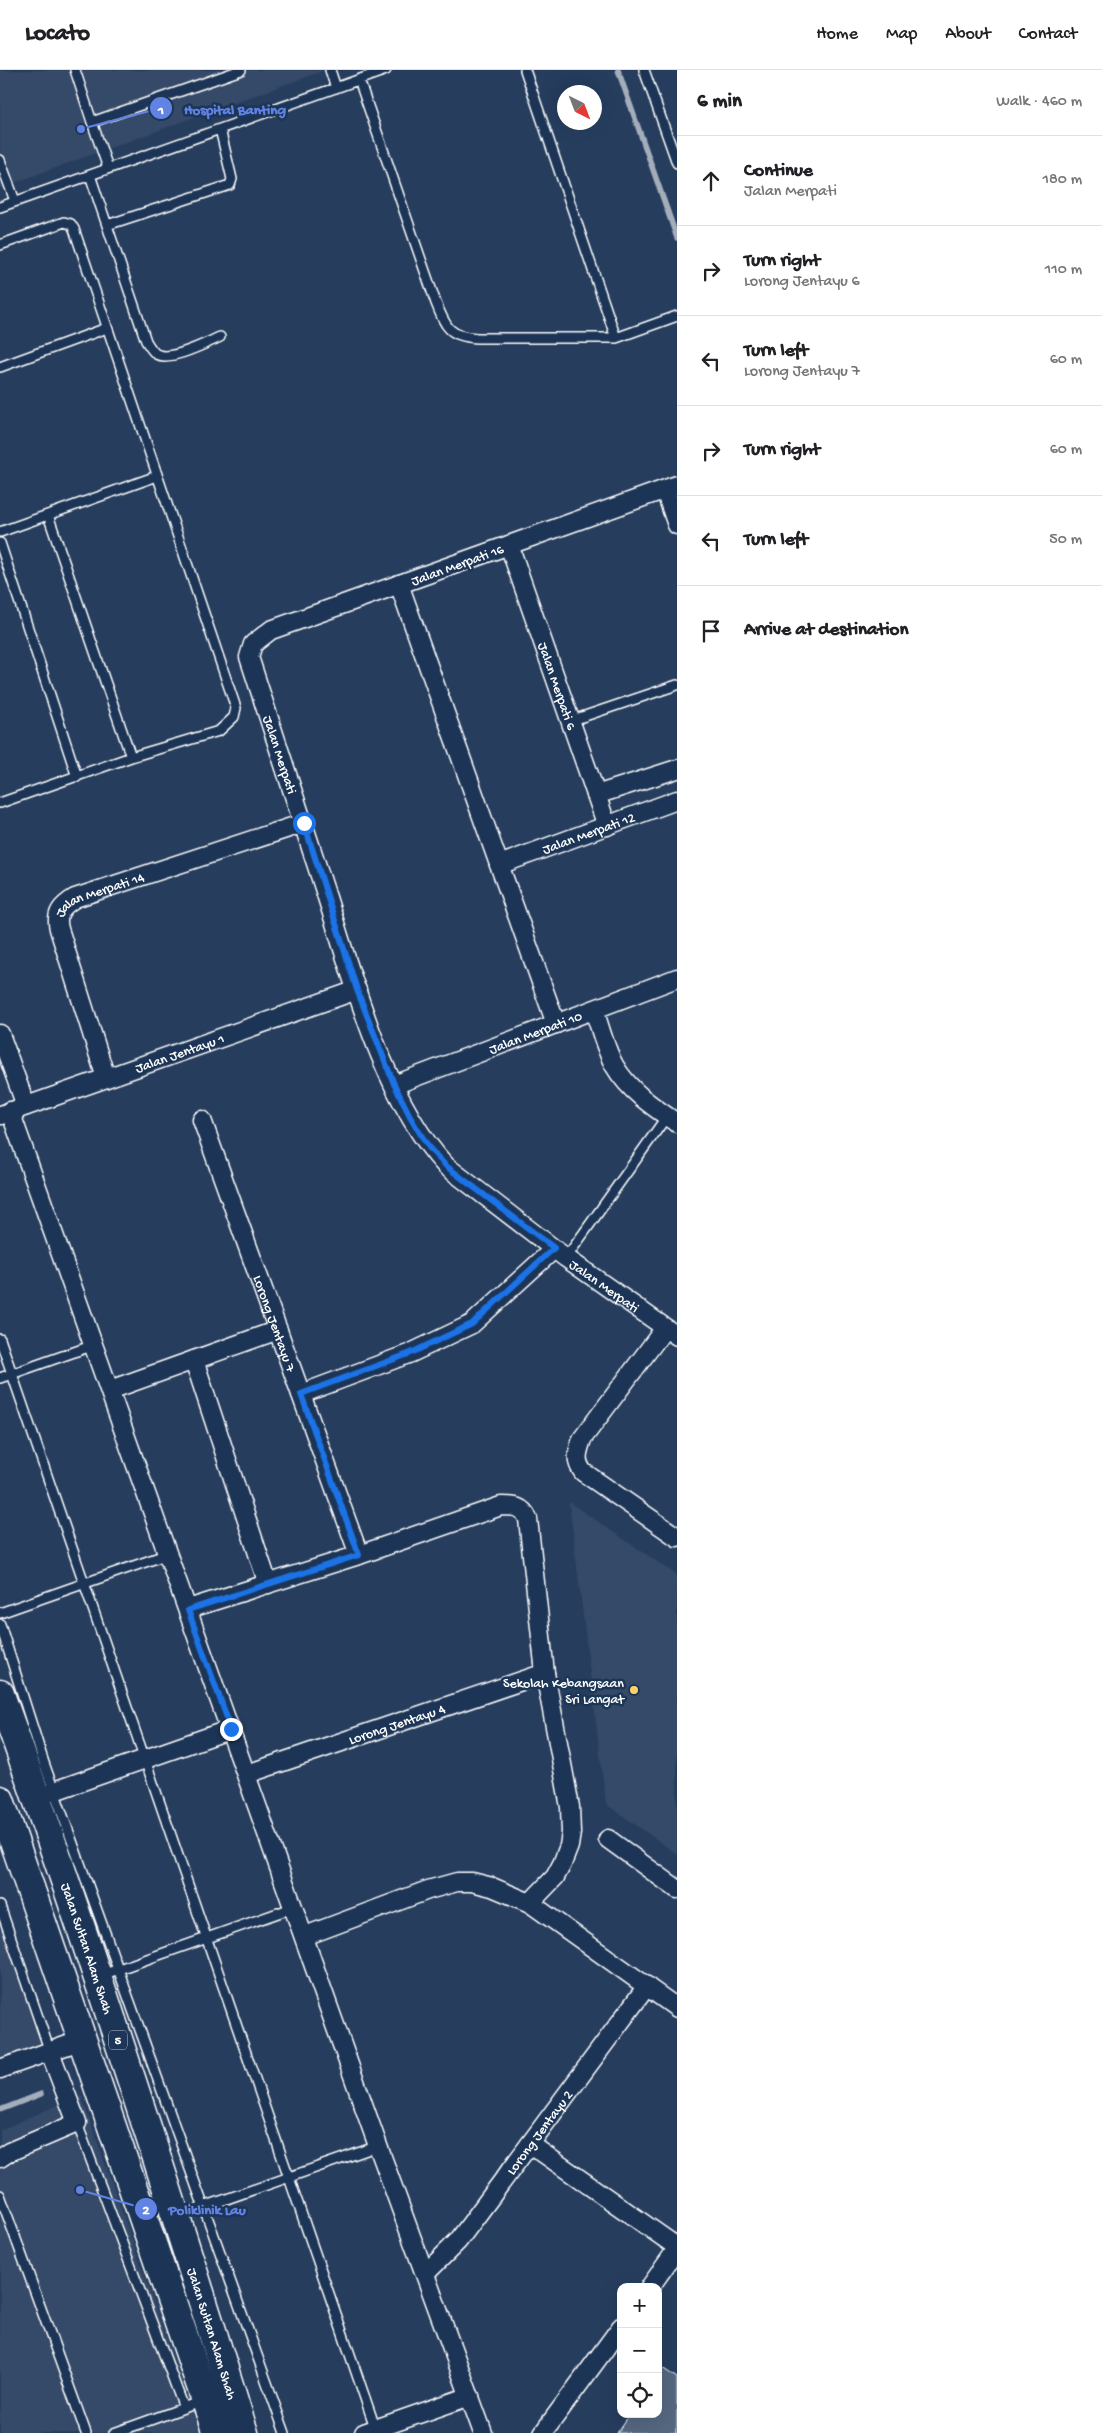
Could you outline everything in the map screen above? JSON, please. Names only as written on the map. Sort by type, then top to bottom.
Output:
[{"type":"highway","name":"Jalan Sultan Alam Shah","points":[[0,1694],[107,1973],[177,2217],[244,2433]]},
{"type":"highway","name":"Jalan Sultan Alam Shah","points":[[0,1800],[82,2040],[194,2404],[217,2433]]},
{"type":"street","points":[[671,487],[677,525]]},
{"type":"street","name":"Jalan Merpati 16","points":[[248,657],[252,644],[271,630],[671,487]]},
{"type":"street","name":"Jalan Merpati 6","points":[[509,545],[607,826]]},
{"type":"street","points":[[399,584],[556,1024]]},
{"type":"street","name":"Jalan Merpati","points":[[248,657],[304,823],[357,990],[394,1084],[430,1149],[446,1166],[560,1253],[671,1332]]},
{"type":"street","points":[[596,794],[677,769]]},
{"type":"street","name":"Jalan Merpati 12","points":[[499,865],[677,800]]},
{"type":"street","name":"Jalan Merpati 14","points":[[106,1078],[59,929],[58,913],[63,906],[75,898],[304,823]]},
{"type":"street","name":"Jalan Merpati 10","points":[[394,1084],[677,978]]},
{"type":"street","name":"Jalan Jentayu 1","points":[[12,1111],[357,990]]},
{"type":"street","points":[[594,1010],[613,1064],[623,1079],[637,1095],[672,1120]]},
{"type":"street","points":[[0,1034],[12,1111],[378,2146],[483,2433]]},
{"type":"street","name":"Lorong Jentayu 7","points":[[202,1120],[359,1555]]},
{"type":"street","points":[[301,1394],[411,1353],[472,1324],[560,1253]]},
{"type":"street","points":[[110,1390],[278,1330]]},
{"type":"street","points":[[671,1332],[582,1439],[576,1457],[578,1465],[583,1472],[677,1537]]},
{"type":"street","points":[[194,1360],[268,1584]]},
{"type":"street","points":[[188,1610],[359,1555],[501,1506],[517,1506],[526,1513],[545,1673],[570,1807],[571,1833],[569,1846],[555,1877],[530,1904]]},
{"type":"street","name":"Lorong Jentayu 4","points":[[247,1774],[545,1673]]},
{"type":"street","points":[[54,1791],[231,1729]]},
{"type":"street","points":[[608,1839],[677,1888]]},
{"type":"street","points":[[305,1936],[428,1890],[456,1882],[472,1882],[492,1887],[530,1904],[677,2008]]},
{"type":"street","name":"Lorong Jentayu 2","points":[[426,2273],[458,2240],[647,1986]]},
{"type":"street","points":[[0,2069],[82,2040]]},
{"type":"street","points":[[0,2158],[77,2123],[50,2052]]},
{"type":"street","points":[[530,2144],[677,2250],[653,2283]]},
{"type":"street","points":[[544,2433],[620,2328]]},
{"type":"street","points":[[373,2432],[470,2396]]},
{"type":"lane","points":[[75,70],[108,168]]},
{"type":"lane","points":[[92,122],[241,70]]},
{"type":"lane","points":[[330,70],[336,88]]},
{"type":"lane","points":[[0,207],[386,70]]},
{"type":"lane","points":[[525,70],[616,338]]},
{"type":"lane","points":[[644,70],[677,163]]},
{"type":"lane","points":[[359,80],[436,303],[449,330],[458,336],[477,338],[616,338],[677,316]]},
{"type":"lane","points":[[107,225],[230,184],[232,179],[220,129]]},
{"type":"lane","points":[[0,160],[15,201]]},
{"type":"lane","points":[[90,175],[146,341],[151,349],[162,356],[173,355],[220,337]]},
{"type":"lane","points":[[0,245],[64,222],[70,224],[236,708],[234,717],[219,731],[131,757],[0,803]]},
{"type":"lane","points":[[0,367],[107,328]]},
{"type":"lane","points":[[0,532],[158,476]]},
{"type":"lane","points":[[48,515],[131,757]]},
{"type":"lane","points":[[0,542],[76,777]]},
{"type":"lane","points":[[570,721],[677,685]]},
{"type":"lane","points":[[560,1253],[672,1120]]},
{"type":"lane","points":[[0,1339],[289,2177],[373,2432]]},
{"type":"lane","points":[[0,1378],[94,1345]]},
{"type":"lane","points":[[0,1613],[168,1554]]},
{"type":"lane","points":[[0,1624],[54,1791],[107,1973],[204,2207],[286,2433]]},
{"type":"lane","points":[[0,1906],[50,2052]]},
{"type":"lane","points":[[107,1973],[295,1907]]},
{"type":"lane","points":[[77,2123],[194,2404],[114,2433]]},
{"type":"lane","points":[[177,2217],[378,2146]]},
{"type":"lane","points":[[0,2195],[86,2433]]},
{"type":"shaded area","points":[[0,70],[325,70],[0,188]]},
{"type":"shaded area","name":"Sekolah Kebangsaan Sri Langat","points":[[569,1502],[677,1575],[677,1854],[606,1804]]},
{"type":"shaded area","points":[[0,1913],[44,2047],[0,2062]]},
{"type":"shaded area","points":[[81,2095],[200,2433],[0,2433],[0,2130]]},
{"type":"building","points":[[662,2368],[677,2378],[677,2433],[617,2433],[627,2418],[662,2418]]},
{"type":"waterway","points":[[618,70],[677,238]]},
{"type":"waterway","points":[[0,2110],[41,2094]]},
{"type":"place","name":"Hospital Banting","points":[[81,129]]},
{"type":"place","name":"Sekolah Kebangsaan Sri Langat","points":[[634,1690]]},
{"type":"place","name":"Poliklinik Lau","points":[[80,2190]]},
{"type":"route","points":[[231,1729],[188,1610],[359,1555],[301,1394],[411,1353],[472,1324],[554,1248],[446,1166],[430,1149],[413,1122],[394,1084],[357,990],[304,823]]}]
